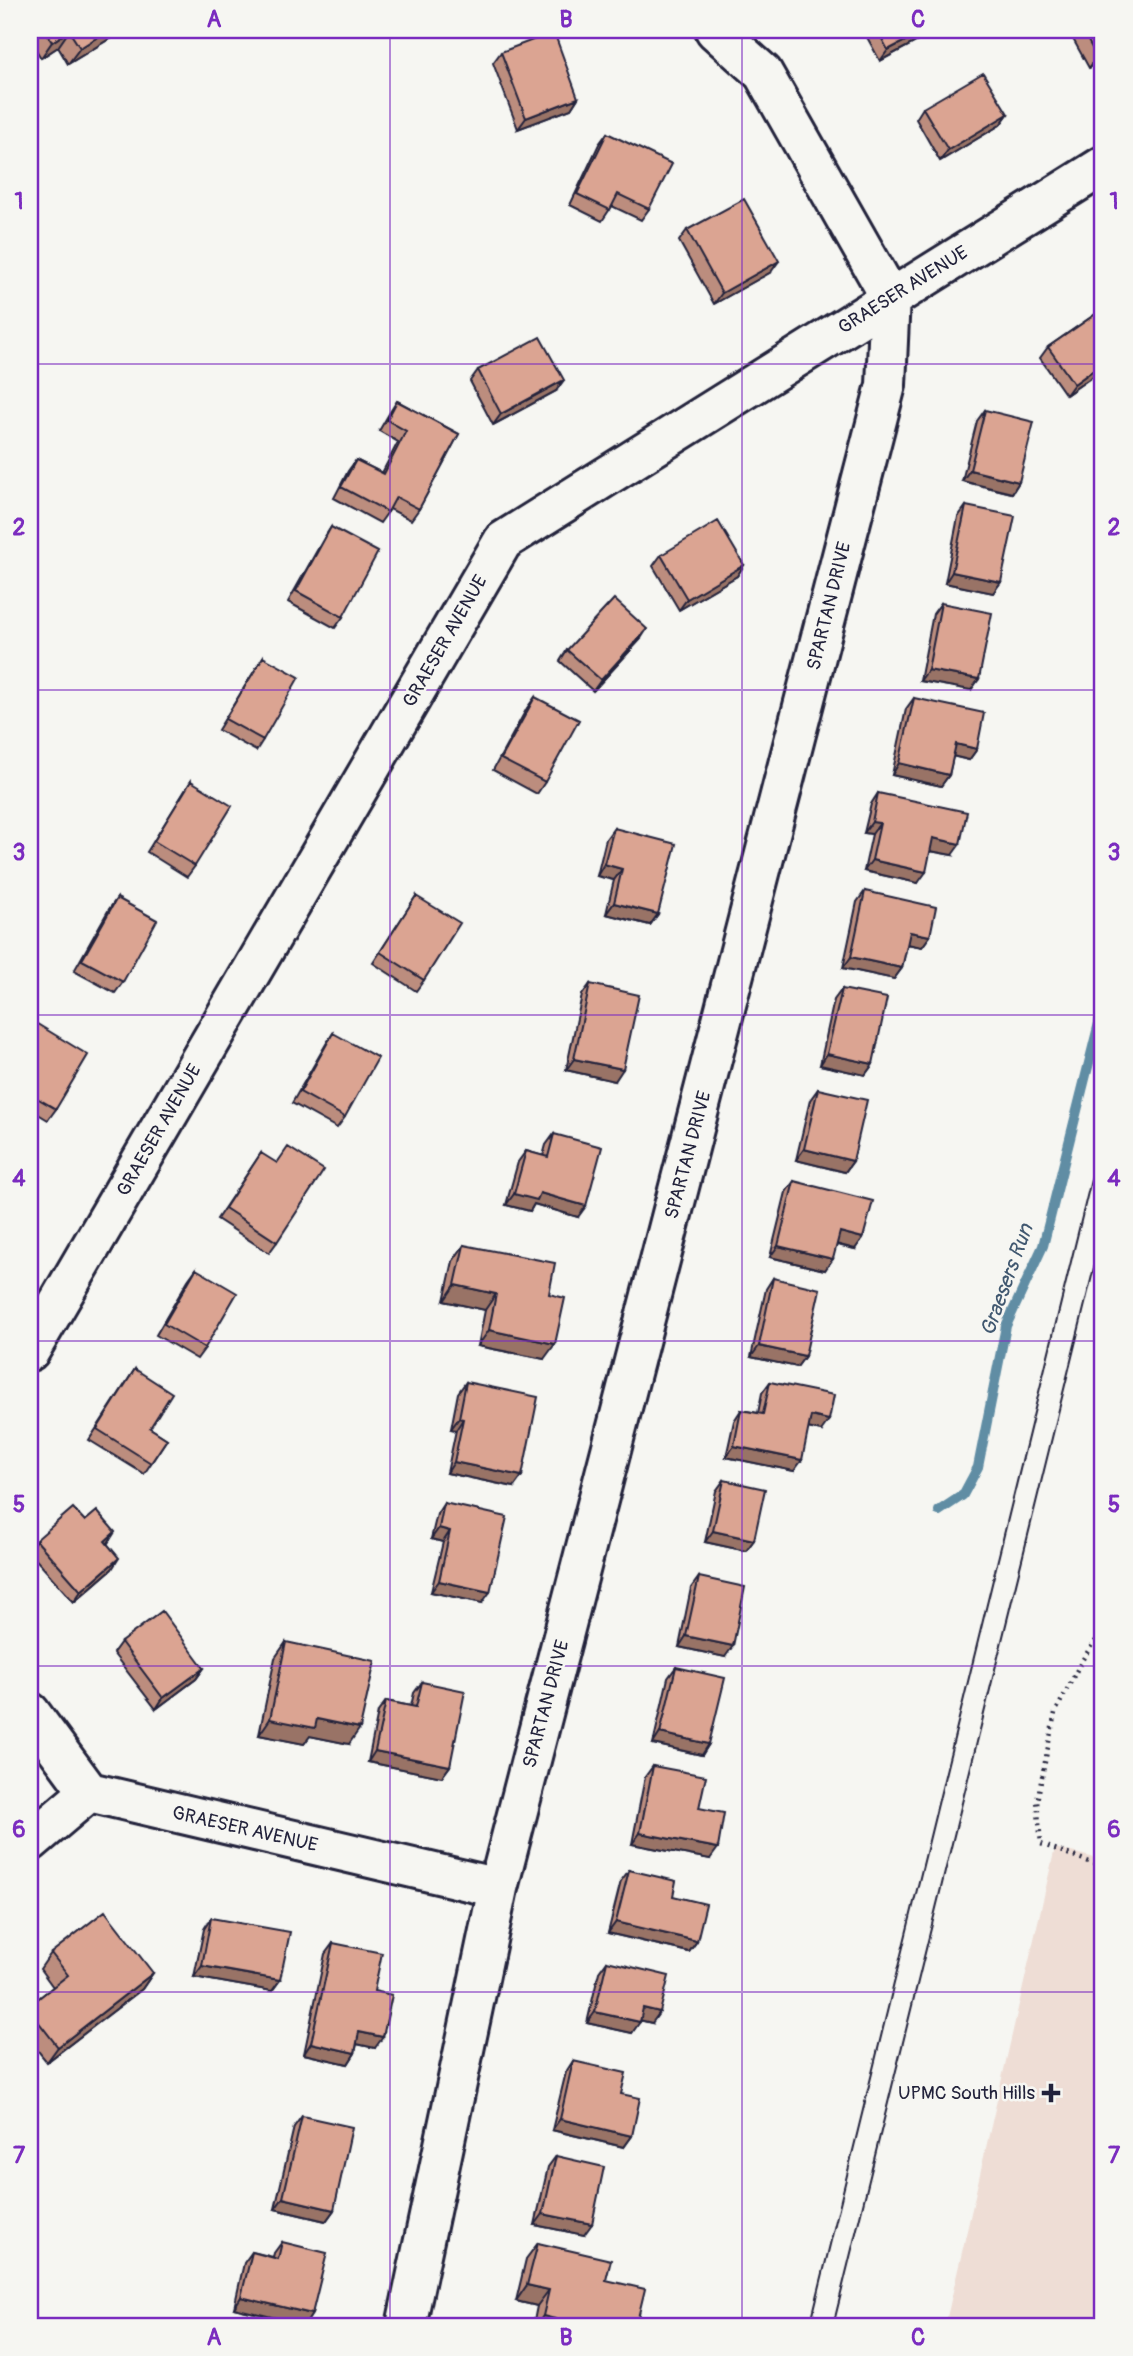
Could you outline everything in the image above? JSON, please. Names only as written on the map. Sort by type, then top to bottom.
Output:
[{"type":"street","points":[[715,30],[763,73],[890,298]]},
{"type":"street","name":"GRAESER AVENUE","points":[[30,1351],[503,541],[1103,166]]},
{"type":"street","name":"SPARTAN DRIVE","points":[[406,2326],[498,1888],[886,385],[890,298]]},
{"type":"street","points":[[30,1712],[89,1792],[30,1842]]},
{"type":"street","name":"GRAESER AVENUE","points":[[89,1792],[498,1888]]},
{"type":"path","points":[[1103,1628],[1081,1662],[1055,1713],[1037,1801],[1041,1844],[1103,1867]]},
{"type":"shaded area","name":"UPMC South Hills","points":[[1055,1848],[1103,1860],[1103,2326],[945,2326]]},
{"type":"building","points":[[44,30],[109,30],[80,48],[69,31],[52,42]]},
{"type":"building","points":[[877,30],[926,30],[888,50]]},
{"type":"building","points":[[1082,30],[1103,30],[1103,54],[1097,57]]},
{"type":"building","points":[[554,32],[578,98],[526,118],[501,52]]},
{"type":"building","points":[[983,73],[1008,114],[948,150],[923,108]]},
{"type":"building","points":[[607,133],[672,164],[649,209],[618,194],[610,210],[577,194]]},
{"type":"building","points":[[744,199],[779,261],[722,293],[687,230]]},
{"type":"building","points":[[1103,309],[1103,363],[1074,384],[1048,347]]},
{"type":"building","points":[[540,337],[564,380],[501,414],[478,370]]},
{"type":"building","points":[[397,401],[459,434],[419,509],[396,497],[388,512],[341,487],[356,460],[384,474],[406,431],[387,420]]},
{"type":"building","points":[[985,410],[1034,422],[1019,482],[970,470]]},
{"type":"building","points":[[966,506],[1015,516],[1001,582],[952,572]]},
{"type":"building","points":[[718,521],[744,565],[687,599],[661,555]]},
{"type":"building","points":[[331,527],[378,552],[343,617],[296,591]]},
{"type":"building","points":[[614,599],[647,629],[601,680],[567,650]]},
{"type":"building","points":[[941,603],[992,613],[979,679],[928,670]]},
{"type":"building","points":[[263,657],[299,677],[263,740],[225,719]]},
{"type":"building","points":[[535,697],[579,720],[545,782],[501,759]]},
{"type":"building","points":[[914,698],[984,713],[977,749],[956,744],[949,775],[899,763]]},
{"type":"building","points":[[191,781],[232,806],[195,866],[154,841]]},
{"type":"building","points":[[878,793],[967,812],[960,844],[933,838],[926,872],[872,860],[880,823],[872,822]]},
{"type":"building","points":[[614,828],[676,844],[658,914],[614,903],[622,869],[604,864]]},
{"type":"building","points":[[865,891],[936,907],[930,936],[910,932],[902,968],[851,957]]},
{"type":"building","points":[[416,896],[460,923],[424,980],[380,952]]},
{"type":"building","points":[[117,898],[157,920],[123,982],[82,960]]},
{"type":"building","points":[[590,984],[639,995],[623,1069],[574,1059]]},
{"type":"building","points":[[842,989],[887,998],[873,1064],[827,1054]]},
{"type":"building","points":[[34,1022],[88,1055],[56,1109],[30,1094],[30,1030]]},
{"type":"building","points":[[333,1033],[378,1058],[345,1117],[300,1092]]},
{"type":"building","points":[[818,1089],[867,1100],[853,1161],[804,1149]]},
{"type":"building","points":[[554,1134],[602,1147],[586,1206],[540,1193],[537,1200],[514,1194],[526,1151],[548,1157]]},
{"type":"building","points":[[288,1147],[324,1170],[277,1242],[225,1208],[261,1153],[277,1163]]},
{"type":"building","points":[[794,1181],[873,1201],[863,1238],[840,1232],[833,1259],[778,1246]]},
{"type":"building","points":[[464,1245],[555,1263],[549,1294],[565,1298],[555,1344],[489,1330],[496,1294],[455,1285]]},
{"type":"building","points":[[196,1269],[237,1293],[205,1348],[164,1324]]},
{"type":"building","points":[[773,1278],[820,1289],[805,1356],[759,1346]]},
{"type":"building","points":[[135,1369],[172,1393],[150,1428],[167,1439],[151,1463],[97,1429]]},
{"type":"building","points":[[466,1382],[538,1397],[522,1476],[454,1462],[463,1419],[459,1418]]},
{"type":"building","points":[[770,1382],[834,1395],[829,1420],[811,1416],[802,1460],[734,1446],[741,1410],[763,1414]]},
{"type":"building","points":[[724,1480],[765,1489],[754,1540],[713,1531]]},
{"type":"building","points":[[444,1503],[507,1517],[490,1592],[439,1581],[450,1531],[439,1528]]},
{"type":"building","points":[[73,1508],[85,1521],[97,1511],[115,1532],[105,1541],[119,1558],[81,1591],[36,1540]]},
{"type":"building","points":[[699,1577],[745,1587],[733,1646],[686,1636]]},
{"type":"building","points":[[162,1611],[204,1668],[163,1698],[121,1642]]},
{"type":"building","points":[[286,1642],[375,1661],[360,1728],[317,1719],[315,1728],[270,1719]]},
{"type":"building","points":[[676,1667],[725,1678],[709,1744],[660,1733]]},
{"type":"building","points":[[422,1682],[465,1691],[450,1766],[375,1751],[386,1701],[416,1707]]},
{"type":"building","points":[[653,1766],[706,1776],[699,1808],[724,1813],[718,1848],[640,1833]]},
{"type":"building","points":[[629,1870],[676,1881],[673,1896],[706,1904],[697,1941],[616,1922]]},
{"type":"building","points":[[105,1911],[153,1973],[58,2047],[30,2011],[30,2005],[68,1975],[51,1953]]},
{"type":"building","points":[[211,1918],[290,1932],[280,1980],[202,1966]]},
{"type":"building","points":[[333,1943],[382,1953],[374,1991],[392,1995],[383,2037],[359,2032],[355,2053],[311,2043]]},
{"type":"building","points":[[607,1961],[669,1976],[660,2012],[643,2008],[640,2022],[595,2012]]},
{"type":"building","points":[[573,2061],[626,2073],[621,2094],[640,2098],[632,2136],[560,2119]]},
{"type":"building","points":[[302,2116],[352,2127],[334,2210],[283,2198]]},
{"type":"building","points":[[556,2156],[604,2167],[592,2224],[543,2214]]},
{"type":"building","points":[[282,2242],[327,2253],[312,2314],[241,2297],[252,2252],[278,2259]]},
{"type":"building","points":[[538,2243],[611,2260],[606,2280],[645,2289],[636,2326],[584,2326],[543,2316],[549,2290],[527,2285]]},
{"type":"waterway","name":"Graesers Run","points":[[939,1511],[963,1495],[978,1467],[1006,1326],[1043,1246],[1103,1007]]},
{"type":"tram line","points":[[810,2326],[1103,1131]]},
{"type":"tram line","points":[[833,2326],[1103,1231]]},
{"type":"place","name":"UPMC South Hills","points":[[1051,2093]]}]
